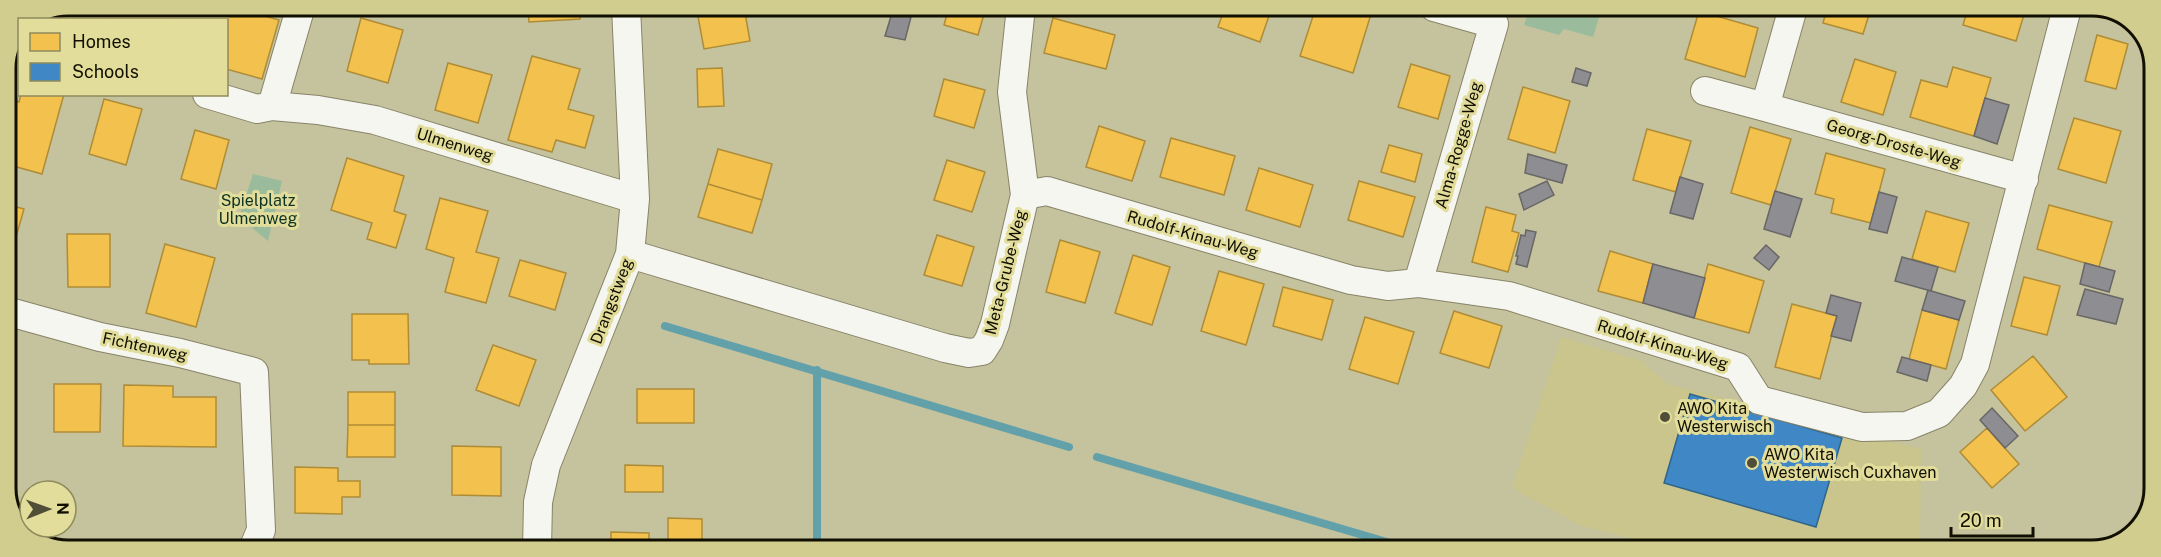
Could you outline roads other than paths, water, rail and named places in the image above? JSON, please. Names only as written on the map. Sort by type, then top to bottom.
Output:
[{"type":"street","points":[[272,106],[298,16]]},
{"type":"street","name":"Drangstweg","points":[[537,540],[538,502],[546,465],[630,254],[635,199],[626,16]]},
{"type":"street","name":"Meta-Grube-Weg","points":[[630,254],[945,348],[969,353],[982,351],[995,324],[1025,195],[1012,92],[1019,16]]},
{"type":"street","name":"Alma-Rogge-Weg","points":[[1418,283],[1494,24],[1481,16]]},
{"type":"street","points":[[1765,107],[1791,16]]},
{"type":"street","name":"Rudolf-Kinau-Weg","points":[[1025,195],[1047,191],[1352,280],[1388,286],[1418,283],[1509,296],[1738,367],[1759,400],[1862,427],[1907,426],[1939,413],[1964,386],[1975,364],[2065,16]]},
{"type":"street","name":"Georg-Droste-Weg","points":[[1705,91],[2024,179]]},
{"type":"street","name":"Ulmenweg","points":[[214,96],[257,109],[272,106],[318,110],[375,120],[635,199]]},
{"type":"street","name":"Fichtenweg","points":[[17,314],[100,337],[254,365],[261,530],[257,540]]},
{"type":"street","name":"Fichtenweg","points":[[17,323],[36,319]]},
{"type":"waterway","points":[[665,326],[1069,447]]},
{"type":"waterway","points":[[817,370],[817,540]]},
{"type":"waterway","points":[[1097,457],[1380,540]]},
{"type":"place","name":"AWO Kita Westerwisch","points":[[1665,417]]},
{"type":"place","name":"AWO Kita Westerwisch Cuxhaven","points":[[1752,463]]},
{"type":"park label","name":"Spielplatz Ulmenweg","points":[[258,209]]}]
